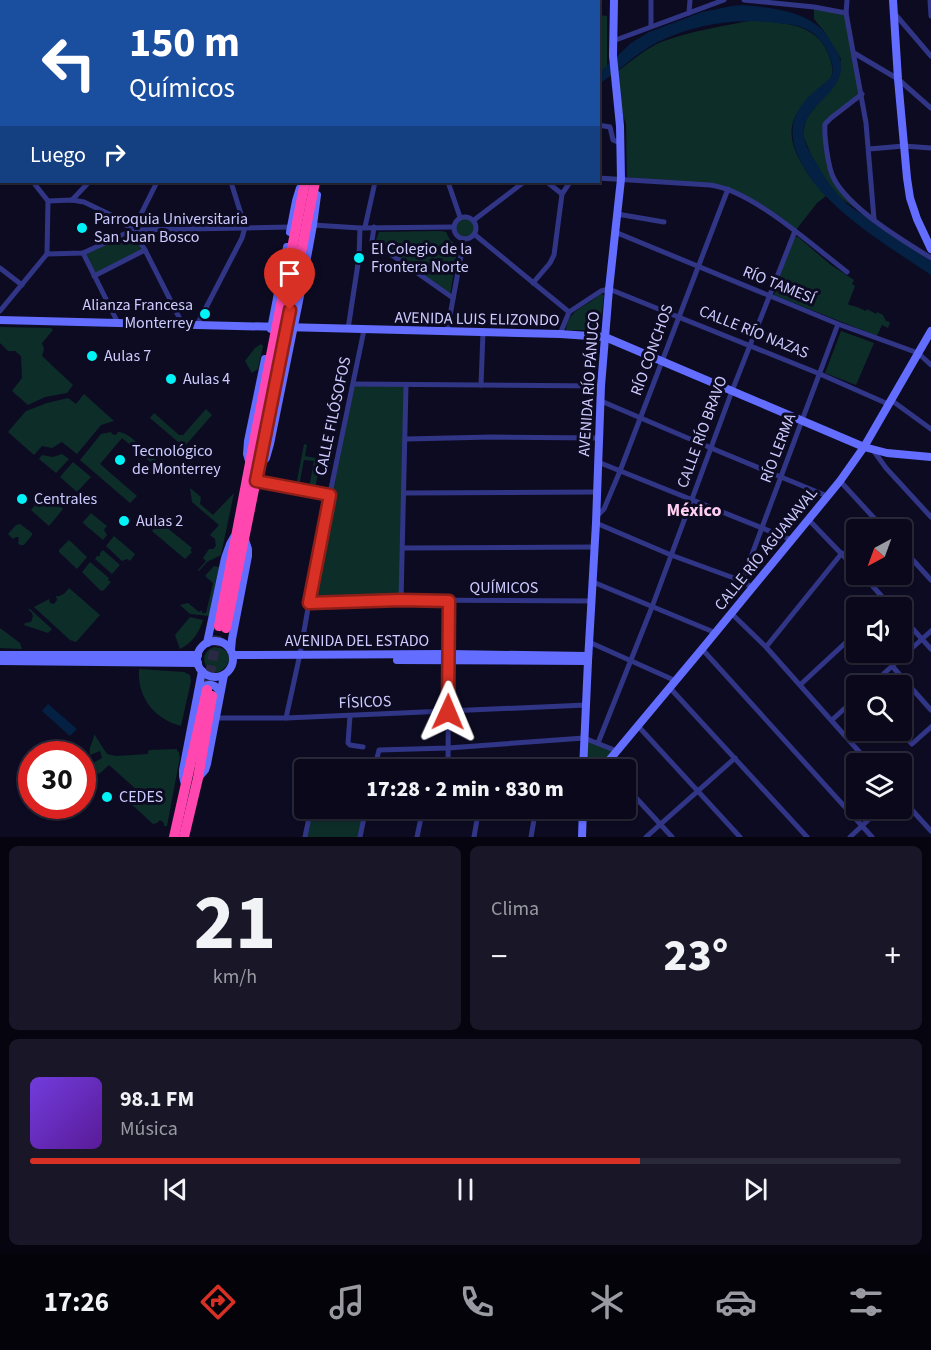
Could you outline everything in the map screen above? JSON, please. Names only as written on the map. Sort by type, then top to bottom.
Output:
[{"type":"highway","points":[[260,438],[304,183]]},
{"type":"highway","points":[[223,626],[254,466],[316,183]]},
{"type":"highway","points":[[241,537],[256,481],[254,466]]},
{"type":"highway","points":[[184,837],[198,778],[210,691]]},
{"type":"highway","points":[[174,837],[210,691]]},
{"type":"street","name":"AVENIDA RÍO PÁNUCO","points":[[583,759],[601,386],[621,179],[612,41],[614,0]]},
{"type":"street","points":[[651,0],[651,26]]},
{"type":"street","points":[[689,13],[690,0]]},
{"type":"street","points":[[612,41],[724,0]]},
{"type":"street","points":[[744,0],[814,7],[846,13]]},
{"type":"street","points":[[813,0],[814,7]]},
{"type":"street","points":[[847,0],[846,13],[862,94],[869,149],[874,219]]},
{"type":"street","points":[[893,0],[910,198],[922,233],[931,249]]},
{"type":"street","points":[[931,2],[931,16]]},
{"type":"street","points":[[894,13],[931,56]]},
{"type":"street","points":[[931,48],[931,56]]},
{"type":"street","points":[[854,53],[898,79],[931,108]]},
{"type":"street","points":[[862,94],[827,121],[825,129],[833,177],[849,199],[931,258]]},
{"type":"street","points":[[600,125],[610,127],[613,140],[620,143]]},
{"type":"street","points":[[869,149],[904,146],[931,148]]},
{"type":"street","points":[[600,178],[710,185],[728,189],[756,204],[795,231],[847,272]]},
{"type":"street","points":[[0,311],[47,254],[48,201],[34,183]]},
{"type":"street","points":[[72,200],[88,183]]},
{"type":"street","points":[[133,230],[156,183]]},
{"type":"street","points":[[197,325],[242,238],[245,227],[232,183]]},
{"type":"street","points":[[304,183],[296,201],[247,449],[254,466],[268,452],[313,225],[316,183]]},
{"type":"street","points":[[348,329],[362,227],[375,183]]},
{"type":"street","points":[[448,183],[460,217]]},
{"type":"street","points":[[474,220],[523,183]]},
{"type":"street","points":[[549,183],[562,194]]},
{"type":"street","points":[[533,283],[554,255],[562,194],[569,183]]},
{"type":"street","name":"RÍO CONCHOS","points":[[596,520],[604,509],[620,471],[728,189]]},
{"type":"street","points":[[48,201],[84,202],[111,215],[133,230],[183,325]]},
{"type":"street","points":[[617,214],[664,222]]},
{"type":"street","points":[[465,216],[474,220],[476,230],[471,237],[464,239],[456,235],[453,227],[457,219],[465,216]]},
{"type":"street","points":[[313,225],[453,227]]},
{"type":"street","points":[[47,254],[83,253],[133,230],[291,227]]},
{"type":"street","points":[[372,241],[374,227]]},
{"type":"street","name":"CALLE RÍO BRAVO","points":[[598,743],[632,660],[732,391],[795,231]]},
{"type":"street","name":"RÍO TAMESÍ","points":[[615,232],[838,324],[918,353],[931,365]]},
{"type":"street","points":[[474,234],[569,312]]},
{"type":"street","points":[[447,332],[464,239]]},
{"type":"street","points":[[360,241],[372,241],[453,298]]},
{"type":"street","points":[[94,276],[145,250]]},
{"type":"street","points":[[83,253],[118,323]]},
{"type":"street","points":[[0,268],[22,285]]},
{"type":"street","points":[[560,334],[569,312],[601,291],[609,289]]},
{"type":"street","name":"CALLE RÍO NAZAS","points":[[609,289],[890,402],[931,429]]},
{"type":"street","points":[[277,298],[279,306],[287,309],[295,306],[299,301]]},
{"type":"street","name":"AVENIDA LUIS ELIZONDO","points":[[0,320],[560,334],[605,338],[864,447],[900,455],[931,457]]},
{"type":"street","name":"RÍO LERMA","points":[[742,581],[838,324]]},
{"type":"street","name":"CALLE FILÓSOFOS","points":[[286,718],[364,330]]},
{"type":"street","name":"CALLE RÍO AGUANAVAL","points":[[611,759],[840,481],[864,447],[931,331]]},
{"type":"street","points":[[481,385],[483,332]]},
{"type":"street","points":[[267,349],[272,344],[279,343],[286,347],[289,353]]},
{"type":"street","points":[[354,384],[601,386]]},
{"type":"street","points":[[401,600],[406,385]]},
{"type":"street","points":[[601,402],[827,496]]},
{"type":"street","points":[[406,439],[599,438]]},
{"type":"street","points":[[873,450],[931,518]]},
{"type":"street","points":[[598,462],[792,540]]},
{"type":"street","points":[[256,481],[330,495]]},
{"type":"street","points":[[840,481],[875,519]]},
{"type":"street","points":[[404,493],[597,492]]},
{"type":"street","points":[[808,519],[846,558]]},
{"type":"street","points":[[596,520],[671,555],[742,581],[752,587]]},
{"type":"street","points":[[210,691],[229,671],[233,656],[223,626],[225,558],[230,544],[241,537]]},
{"type":"street","points":[[402,548],[594,548]]},
{"type":"street","points":[[766,647],[842,553]]},
{"type":"street","points":[[912,559],[931,580]]},
{"type":"street","points":[[593,582],[716,633]]},
{"type":"street","points":[[871,585],[881,597]]},
{"type":"street","name":"QUÍMICOS","points":[[309,603],[401,600],[592,601]]},
{"type":"street","points":[[448,759],[449,601]]},
{"type":"street","points":[[731,613],[766,647],[860,753]]},
{"type":"street","points":[[198,778],[207,764],[216,718],[210,691],[199,663],[202,647],[223,626]]},
{"type":"street","points":[[912,628],[931,649]]},
{"type":"street","points":[[882,675],[931,631]]},
{"type":"street","points":[[207,643],[221,641],[227,645],[233,656]]},
{"type":"street","points":[[589,642],[676,681]]},
{"type":"street","points":[[800,685],[846,642]]},
{"type":"street","points":[[702,649],[872,837]]},
{"type":"street","points":[[0,655],[199,663]]},
{"type":"street","name":"AVENIDA DEL ESTADO","points":[[233,656],[265,659],[372,655],[588,659]]},
{"type":"street","points":[[0,661],[199,663]]},
{"type":"street","points":[[199,663],[208,676],[225,675]]},
{"type":"street","points":[[892,666],[931,710]]},
{"type":"street","points":[[669,688],[807,837]]},
{"type":"street","name":"FÍSICOS","points":[[216,718],[350,716],[586,705]]},
{"type":"street","points":[[831,720],[846,707]]},
{"type":"street","points":[[350,716],[348,743],[363,747]]},
{"type":"street","points":[[638,726],[740,837]]},
{"type":"street","points":[[909,741],[912,744],[931,727]]},
{"type":"street","points":[[377,759],[379,750],[448,748],[584,738],[617,751]]},
{"type":"street","points":[[646,837],[735,758]]},
{"type":"street","points":[[636,798],[672,837]]},
{"type":"street","points":[[912,810],[931,831]]},
{"type":"street","points":[[305,837],[309,819]]},
{"type":"street","points":[[360,837],[364,819]]},
{"type":"street","points":[[417,837],[421,819]]},
{"type":"street","points":[[474,837],[477,819]]},
{"type":"street","points":[[531,837],[534,819]]},
{"type":"street","points":[[582,837],[583,819]]},
{"type":"street","points":[[850,837],[869,819]]},
{"type":"green space","points":[[814,7],[846,13],[862,94],[825,124],[833,177],[871,219],[839,197],[811,155],[803,135],[806,119],[835,85],[841,59],[814,19]]},
{"type":"green space","points":[[600,15],[607,16],[607,66],[600,73]]},
{"type":"green space","points":[[754,20],[789,24],[809,31],[825,47],[833,70],[829,80],[805,102],[793,123],[792,136],[797,155],[826,196],[817,203],[795,231],[728,189],[627,177],[626,123],[621,112],[618,71],[661,42],[695,32]]},
{"type":"green space","points":[[461,217],[469,217],[476,224],[476,232],[469,239],[461,239],[454,232],[454,224]]},
{"type":"green space","points":[[379,232],[446,232],[450,240],[458,246],[450,296],[376,240]]},
{"type":"green space","points":[[795,237],[854,280],[852,284],[855,286],[849,305],[883,315],[886,321],[890,322],[888,328],[882,325],[877,336],[774,295]]},
{"type":"green space","points":[[110,240],[139,240],[145,250],[94,276],[83,253]]},
{"type":"green space","points":[[600,294],[604,296],[600,328],[598,330],[566,330],[570,317]]},
{"type":"green space","points":[[0,327],[51,328],[53,330],[42,343],[44,349],[42,356],[73,385],[67,393],[45,397],[28,405],[12,391],[22,378],[21,356],[15,351],[8,351],[0,343]]},
{"type":"green space","points":[[841,331],[874,343],[856,385],[825,373]]},
{"type":"green space","points":[[261,344],[263,346],[258,369],[252,373],[245,361]]},
{"type":"green space","points":[[354,385],[406,385],[401,600],[308,603]]},
{"type":"green space","points":[[84,394],[114,421],[101,425],[77,454],[62,442],[52,448],[42,446],[34,455],[8,432],[26,411],[68,398],[76,404]]},
{"type":"green space","points":[[206,409],[212,415],[184,447],[150,418],[154,413],[179,435],[183,435]]},
{"type":"green space","points":[[111,432],[116,435],[121,432],[128,435],[163,466],[160,470],[122,438],[100,464],[137,496],[130,503],[80,460],[101,434]]},
{"type":"green space","points":[[304,444],[307,445],[305,456],[331,461],[330,465],[320,463],[315,489],[309,488],[314,461],[304,460],[299,486],[296,486]]},
{"type":"green space","points":[[62,454],[69,459],[56,473],[39,459],[42,455],[53,457]]},
{"type":"green space","points":[[73,462],[91,477],[77,492],[60,477]]},
{"type":"green space","points":[[190,488],[201,497],[200,504],[213,515],[234,493],[221,555],[207,562],[199,571],[206,561],[203,558],[209,549],[216,546],[215,539],[210,535],[219,525],[192,502]]},
{"type":"green space","points":[[45,493],[63,509],[49,526],[31,510]]},
{"type":"green space","points":[[91,513],[107,526],[104,530],[107,535],[103,540],[83,523]]},
{"type":"green space","points":[[166,515],[174,517],[166,527],[192,548],[190,550],[192,552],[185,559],[152,531]]},
{"type":"green space","points":[[20,524],[32,533],[24,545],[18,543],[18,537],[13,539],[8,534]]},
{"type":"green space","points":[[114,536],[135,554],[130,561],[127,559],[122,561],[106,546]]},
{"type":"green space","points":[[69,540],[87,557],[77,569],[59,552]]},
{"type":"green space","points":[[103,550],[120,565],[112,574],[95,559]]},
{"type":"green space","points":[[90,562],[111,582],[104,590],[101,591],[82,572]]},
{"type":"green space","points":[[214,566],[219,567],[209,616],[190,614],[180,605],[188,603],[199,612],[202,610],[202,613],[206,613],[213,583],[205,576]]},
{"type":"green space","points":[[69,588],[100,615],[76,642],[70,640],[34,607],[49,599],[50,603],[54,604],[57,600],[56,596],[62,595]]},
{"type":"green space","points":[[28,609],[52,629],[48,633],[24,625],[31,622],[33,616]]},
{"type":"green space","points":[[190,617],[203,620],[195,637],[180,649],[175,635]]},
{"type":"green space","points":[[0,628],[20,643],[22,649],[0,648]]},
{"type":"green space","points":[[214,647],[228,653],[229,659],[227,665],[218,672],[206,666],[204,660],[207,652]]},
{"type":"green space","points":[[139,669],[184,672],[190,675],[191,681],[181,726],[163,718],[149,705],[141,689]]},
{"type":"green space","points":[[94,734],[107,754],[116,756],[148,754],[150,750],[177,749],[180,757],[167,826],[164,826],[160,820],[153,824],[128,801],[137,790],[109,765],[99,774],[96,771],[96,761],[102,758],[100,751],[96,753],[96,741],[92,741]]},
{"type":"green space","points":[[584,738],[617,751],[610,759],[583,759]]},
{"type":"green space","points":[[310,819],[364,819],[361,837],[306,837]]},
{"type":"water","points":[[743,5],[782,10],[802,16],[823,30],[837,51],[841,66],[840,74],[830,92],[807,119],[804,135],[807,147],[828,182],[841,198],[931,261],[931,275],[854,221],[818,188],[805,170],[793,142],[793,125],[803,104],[828,80],[833,71],[832,63],[822,42],[806,29],[792,25],[746,21],[701,27],[650,46],[600,83],[600,72],[631,43],[649,32],[702,12]]},
{"type":"water","points":[[48,704],[77,729],[70,736],[42,711]]},
{"type":"tunnel","points":[[207,690],[219,626]]},
{"type":"place","name":"Parroquia Universitaria San Juan Bosco","points":[[82,228]]},
{"type":"place","name":"El Colegio de la Frontera Norte","points":[[359,258]]},
{"type":"place","name":"Alianza Francesa Monterrey","points":[[205,314]]},
{"type":"place","name":"Aulas 7","points":[[92,356]]},
{"type":"place","name":"Aulas 4","points":[[171,379]]},
{"type":"place","name":"Tecnológico de Monterrey","points":[[120,460]]},
{"type":"place","name":"Centrales","points":[[22,499]]},
{"type":"place","name":"Aulas 2","points":[[124,521]]},
{"type":"place","name":"CEDES","points":[[107,797]]},
{"type":"district","name":"México","points":[[694,510]]},
{"type":"route","points":[[290,310],[256,481],[330,495],[309,603],[449,601],[448,712]]}]
